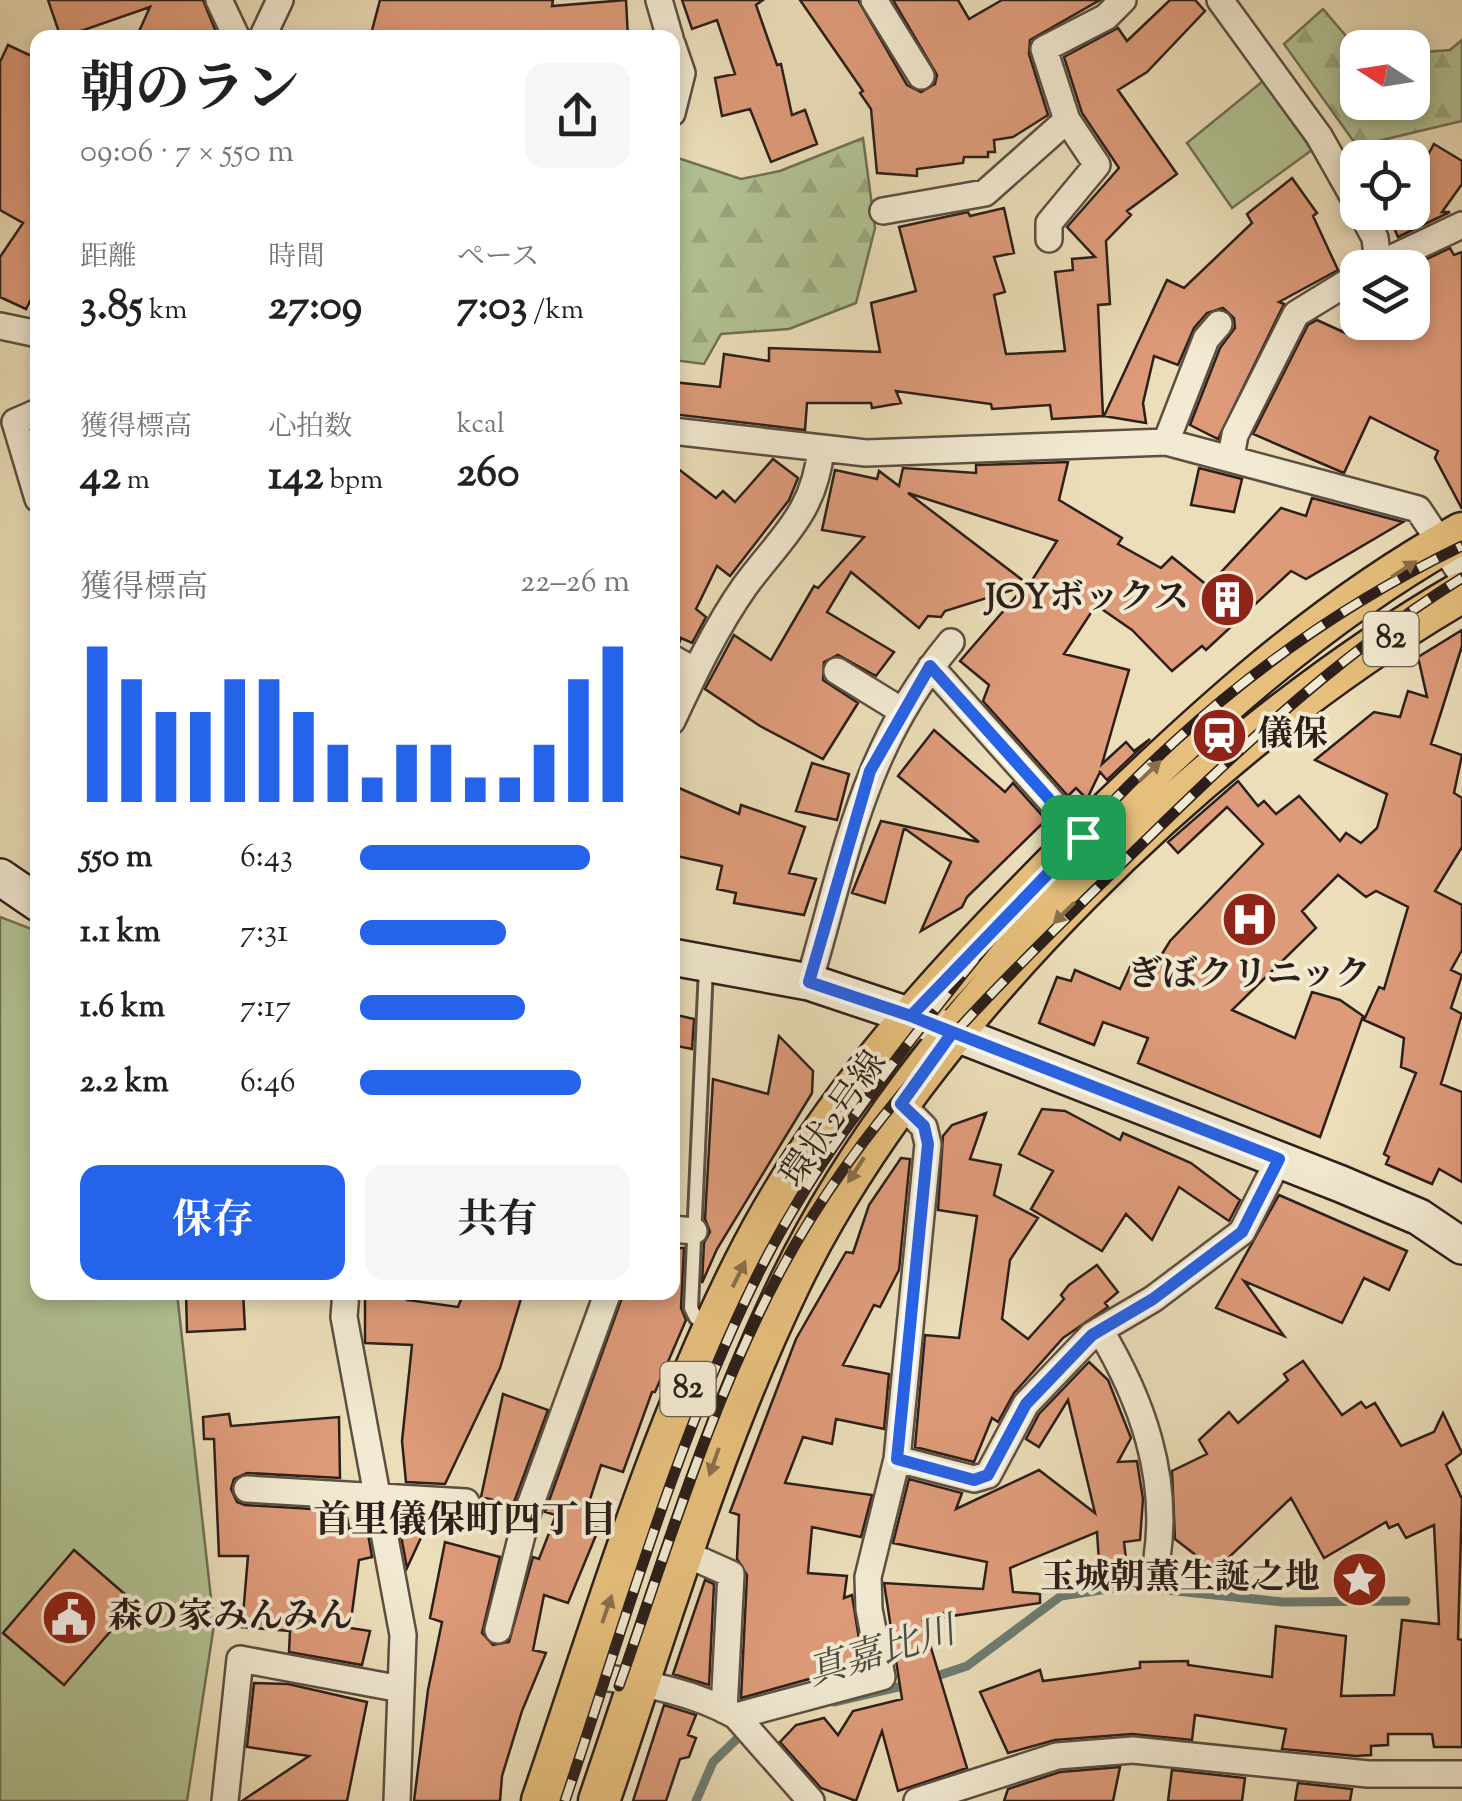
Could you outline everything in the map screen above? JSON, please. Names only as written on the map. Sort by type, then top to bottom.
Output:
[{"type":"main road","name":"環状2号線","points":[[542,1801],[641,1510],[714,1326],[791,1180],[911,1016],[1083,837],[1266,665],[1456,551]]},
{"type":"main road","name":"環状2号線","points":[[599,1801],[717,1454],[791,1280],[829,1212],[901,1104],[952,1033],[1037,939],[1209,775],[1264,729],[1462,592]]},
{"type":"main road","points":[[0,877],[30,898]]},
{"type":"main road","points":[[689,960],[809,982],[911,1016],[1419,1217],[1462,1246]]},
{"type":"street","points":[[219,0],[233,30]]},
{"type":"street","points":[[266,30],[280,0]]},
{"type":"street","points":[[659,0],[669,30]]},
{"type":"street","points":[[874,0],[921,76]]},
{"type":"street","points":[[1049,239],[1049,223],[1098,165],[1067,120],[1044,49],[1106,17],[1124,0]]},
{"type":"street","points":[[1220,0],[1319,136],[1340,173]]},
{"type":"street","points":[[883,211],[985,193],[1067,120]]},
{"type":"street","points":[[1409,250],[1462,225]]},
{"type":"street","points":[[1231,456],[1235,435],[1296,314],[1340,287]]},
{"type":"street","points":[[1166,442],[1206,339],[1219,324]]},
{"type":"street","points":[[0,326],[30,332]]},
{"type":"street","points":[[30,415],[15,422],[30,472]]},
{"type":"street","points":[[680,432],[866,453],[1166,442],[1231,456],[1418,509],[1456,551]]},
{"type":"street","points":[[680,704],[745,587],[806,508],[821,448]]},
{"type":"street","points":[[809,982],[870,771],[930,666],[951,642]]},
{"type":"street","points":[[680,662],[696,671]]},
{"type":"street","points":[[930,666],[1083,837]]},
{"type":"street","points":[[837,671],[902,711]]},
{"type":"street","points":[[732,1715],[882,1678],[868,1609],[868,1577],[897,1459],[928,1144],[924,1126],[901,1104]]},
{"type":"street","points":[[897,1459],[974,1480],[988,1475],[1026,1404],[1100,1330],[1153,1299],[1242,1232],[1279,1159]]},
{"type":"street","points":[[345,1300],[344,1318],[403,1635],[398,1801]]},
{"type":"street","points":[[498,1630],[528,1511],[605,1300]]},
{"type":"street","points":[[1100,1330],[1128,1377],[1151,1441],[1162,1526],[1157,1558]]},
{"type":"street","points":[[247,1489],[466,1502]]},
{"type":"street","points":[[684,1553],[731,1574],[732,1715]]},
{"type":"street","points":[[225,1801],[240,1659],[401,1689]]},
{"type":"street","points":[[585,1674],[683,1691],[732,1715],[811,1801]]},
{"type":"street","points":[[917,1801],[1057,1756],[1132,1750],[1368,1774],[1462,1774]]},
{"type":"street","points":[[991,1801],[1000,1773]]},
{"type":"lane","points":[[689,960],[683,1230],[691,1308],[696,1318],[714,1326]]},
{"type":"green space","points":[[1323,9],[1341,30],[1340,120],[1430,120],[1430,52],[1450,50],[1462,40],[1462,121],[1382,140],[1353,140],[1284,44]]},
{"type":"green space","points":[[1263,81],[1312,150],[1232,208],[1187,143]]},
{"type":"green space","points":[[863,138],[875,228],[856,303],[789,329],[721,334],[704,364],[680,361],[680,159],[741,179],[780,171]]},
{"type":"green space","points":[[0,917],[30,928],[30,1300],[178,1300],[214,1625],[187,1801],[0,1801]]},
{"type":"building","points":[[48,0],[203,0],[215,30],[140,30],[150,7],[84,30],[58,30]]},
{"type":"building","points":[[380,0],[553,0],[552,6],[626,0],[628,30],[372,30]]},
{"type":"building","points":[[682,0],[763,0],[756,5],[777,65],[781,64],[792,115],[805,110],[817,144],[771,162],[750,109],[722,116],[715,78],[735,74],[717,20],[692,29]]},
{"type":"building","points":[[800,0],[858,0],[907,85],[921,92],[935,84],[937,75],[893,0],[958,0],[969,19],[1002,0],[1100,0],[1030,40],[1029,54],[1048,115],[1013,137],[994,140],[995,152],[988,152],[988,157],[964,157],[963,163],[917,169],[917,176],[877,173],[871,109],[860,93],[863,91]]},
{"type":"building","points":[[1170,0],[1195,0],[1205,11],[1147,72],[1118,90],[1177,174],[1127,211],[1131,215],[1106,241],[1110,304],[1098,305],[1103,416],[1052,419],[1050,405],[992,409],[991,404],[896,391],[901,403],[872,408],[871,403],[807,403],[805,430],[680,415],[680,383],[720,387],[724,354],[769,361],[769,348],[880,352],[871,303],[916,291],[899,227],[968,212],[970,216],[1004,208],[1014,253],[994,257],[1005,292],[994,295],[1006,354],[1065,351],[1055,272],[1073,270],[1072,259],[1095,257],[1067,227],[1119,168],[1082,113],[1064,57],[1118,28],[1127,41]]},
{"type":"building","points":[[8,45],[30,55],[30,301],[26,309],[0,297],[0,257],[23,223],[0,210],[0,62]]},
{"type":"building","points":[[1434,144],[1462,161],[1462,184],[1442,212],[1450,212],[1430,222],[1430,151]]},
{"type":"building","points":[[1292,178],[1317,213],[1313,216],[1338,270],[1279,302],[1284,304],[1218,439],[1190,425],[1220,348],[1235,328],[1234,318],[1223,308],[1207,313],[1194,328],[1178,365],[1154,356],[1143,403],[1146,423],[1104,416],[1167,280],[1184,288],[1252,223],[1247,214]]},
{"type":"building","points":[[1450,248],[1454,255],[1462,252],[1462,509],[1435,458],[1438,451],[1370,417],[1344,473],[1253,434],[1308,325],[1317,320],[1340,331],[1340,340],[1430,340],[1430,257]]},
{"type":"building","points":[[773,459],[798,478],[789,500],[730,576],[717,566],[696,609],[706,617],[692,643],[680,640],[680,470],[716,498],[723,491],[735,502]]},
{"type":"building","points":[[1068,462],[1059,500],[1122,538],[1118,544],[1161,568],[1172,557],[1208,586],[1281,508],[1306,516],[1312,498],[1403,522],[1306,579],[1291,571],[1206,650],[1202,646],[1172,671],[1132,630],[1096,605],[1064,654],[1129,670],[1102,764],[1126,742],[1134,751],[1150,739],[1107,780],[1100,772],[1087,799],[1076,788],[1068,796],[983,701],[989,685],[960,661],[1025,586],[945,611],[941,617],[928,616],[919,628],[851,572],[827,612],[894,652],[876,676],[838,655],[824,662],[823,680],[858,703],[823,759],[760,726],[705,689],[734,635],[771,660],[814,586],[818,588],[864,537],[822,530],[835,470],[877,479],[879,471],[899,486],[903,468],[976,473],[976,465]],"holes":[[[908,493],[1057,541],[1029,585]]]},
{"type":"building","points":[[1199,468],[1242,479],[1234,512],[1191,505]]},
{"type":"building","points":[[1462,630],[1462,646],[1431,744],[1462,755],[1454,793],[1462,798],[1462,847],[1435,891],[1462,905],[1462,950],[1451,970],[1462,975],[1451,1008],[1462,1014],[1441,1084],[1462,1092],[1462,1182],[1439,1169],[1432,1184],[1386,1164],[1389,1157],[1384,1154],[1416,1073],[1401,1067],[1404,1038],[1364,1020],[1379,987],[1384,989],[1408,907],[1376,891],[1366,897],[1338,875],[1302,911],[1316,928],[1232,1010],[1295,1038],[1312,992],[1340,1000],[1363,1016],[1320,1137],[1138,1063],[1148,1038],[1103,1022],[1094,1045],[1039,1023],[1057,977],[1071,981],[1075,970],[1120,989],[1130,967],[1149,975],[1170,941],[1263,844],[1227,807],[1178,853],[1168,842],[1238,781],[1258,806],[1264,801],[1276,814],[1299,796],[1340,841],[1346,833],[1361,843],[1377,828],[1387,794],[1315,760],[1374,712],[1400,717],[1408,691],[1427,697],[1418,657]]},
{"type":"building","points":[[934,730],[1005,792],[1013,783],[1046,820],[967,897],[962,907],[921,931],[951,862],[904,828],[885,903],[852,893],[881,821],[979,842],[898,776]]},
{"type":"building","points":[[812,763],[849,774],[837,820],[796,811]]},
{"type":"building","points":[[680,788],[739,814],[741,805],[805,827],[789,873],[816,879],[804,915],[734,903],[736,893],[717,889],[722,866],[680,857]]},
{"type":"building","points":[[680,1016],[694,1019],[692,1049],[680,1047]]},
{"type":"building","points":[[779,1036],[813,1071],[812,1093],[717,1249],[702,1283],[704,1243],[710,1232],[705,1219],[713,1079],[768,1094]]},
{"type":"building","points":[[1042,1109],[1065,1111],[1120,1140],[1123,1133],[1191,1163],[1240,1200],[1229,1221],[1179,1187],[1152,1240],[1126,1214],[1102,1251],[1031,1209],[1053,1171],[1019,1154]]},
{"type":"building","points":[[986,1113],[970,1159],[1001,1165],[994,1195],[1038,1218],[1010,1260],[1002,1319],[1028,1339],[1064,1299],[1061,1295],[1069,1285],[1097,1265],[1118,1292],[1105,1303],[1108,1307],[1063,1338],[1014,1393],[998,1422],[992,1418],[974,1462],[915,1447],[925,1335],[959,1338],[977,1216],[938,1210],[943,1136],[952,1125]]},
{"type":"building","points":[[901,1158],[910,1159],[899,1270],[880,1307],[874,1305],[843,1365],[889,1374],[884,1429],[836,1419],[832,1444],[803,1437],[785,1483],[872,1495],[861,1537],[812,1527],[808,1573],[847,1576],[844,1598],[852,1595],[863,1664],[741,1698],[747,1575],[737,1559],[739,1515],[730,1512],[796,1339],[846,1252],[853,1253],[869,1205]]},
{"type":"building","points":[[1279,1195],[1407,1251],[1389,1290],[1364,1278],[1342,1323],[1244,1281],[1284,1336],[1216,1308]]},
{"type":"building","points":[[680,1248],[684,1248],[681,1308],[686,1320],[652,1392],[623,1472],[601,1465],[583,1521],[599,1528],[568,1603],[544,1595],[533,1650],[546,1653],[522,1711],[502,1776],[500,1801],[414,1801],[428,1690],[442,1622],[430,1618],[445,1542],[500,1557],[482,1633],[493,1645],[509,1642],[533,1557],[539,1559],[556,1515],[545,1512],[621,1300],[680,1300]]},
{"type":"building","points":[[186,1300],[243,1300],[245,1329],[187,1332]]},
{"type":"building","points":[[365,1300],[407,1300],[458,1307],[461,1300],[521,1300],[500,1368],[445,1484],[406,1482],[402,1441],[412,1345],[365,1343]]},
{"type":"building","points":[[1303,1361],[1342,1415],[1361,1402],[1366,1408],[1375,1403],[1401,1446],[1434,1432],[1443,1413],[1462,1453],[1446,1465],[1462,1499],[1458,1639],[1462,1640],[1462,1747],[1434,1747],[1432,1734],[1388,1734],[1388,1745],[1371,1746],[1371,1755],[1282,1749],[1286,1729],[1195,1715],[1192,1740],[1132,1734],[1055,1740],[1008,1753],[980,1692],[1040,1670],[1043,1681],[1140,1668],[1140,1662],[1188,1661],[1188,1665],[1272,1677],[1276,1626],[1346,1636],[1341,1696],[1394,1695],[1402,1620],[1439,1624],[1434,1525],[1406,1538],[1398,1524],[1389,1528],[1386,1522],[1324,1558],[1291,1498],[1223,1563],[1217,1559],[1210,1566],[1175,1539],[1172,1471],[1207,1454],[1199,1440],[1229,1412],[1238,1423],[1288,1380],[1284,1374]]},
{"type":"building","points":[[1089,1362],[1108,1380],[1131,1438],[1118,1462],[1137,1461],[1143,1499],[1140,1540],[1124,1542],[1126,1559],[1099,1562],[1097,1532],[1010,1568],[1013,1592],[1040,1594],[1040,1603],[945,1617],[944,1613],[923,1621],[967,1768],[898,1791],[882,1731],[856,1801],[821,1788],[780,1742],[796,1725],[824,1718],[838,1735],[853,1711],[902,1699],[884,1583],[983,1589],[987,1562],[893,1543],[909,1479],[962,1493],[956,1509],[1039,1470],[1095,1513],[1068,1400],[1039,1447],[1026,1439],[1039,1414]]},
{"type":"building","points":[[503,1394],[548,1410],[513,1505],[481,1497]]},
{"type":"building","points":[[229,1414],[231,1426],[339,1417],[340,1478],[247,1473],[234,1479],[231,1489],[237,1502],[245,1505],[346,1511],[349,1529],[367,1528],[372,1557],[359,1560],[350,1628],[370,1631],[362,1665],[289,1652],[290,1631],[242,1627],[248,1556],[219,1556],[214,1439],[204,1439],[203,1417]]},
{"type":"building","points":[[397,1514],[431,1516],[407,1568]]},
{"type":"building","name":"森の家みんみん","points":[[74,1550],[135,1603],[64,1685],[3,1633]]},
{"type":"building","points":[[705,1580],[714,1584],[709,1685],[673,1674]]},
{"type":"building","points":[[254,1683],[288,1684],[367,1702],[347,1801],[242,1801],[309,1756],[247,1747]]},
{"type":"building","points":[[664,1705],[696,1715],[688,1735],[696,1738],[689,1757],[680,1759],[666,1801],[633,1801]]},
{"type":"building","points":[[1120,1767],[1113,1801],[1004,1801],[1008,1789],[1060,1772]]},
{"type":"building","points":[[1172,1770],[1245,1778],[1242,1801],[1168,1801]]},
{"type":"building","points":[[1298,1783],[1352,1789],[1350,1801],[1295,1801]]},
{"type":"waterway","name":"真嘉比川","points":[[931,1678],[967,1666],[1061,1596],[1128,1586],[1283,1602],[1406,1601]]},
{"type":"waterway","name":"真嘉比川","points":[[834,1702],[911,1684]]},
{"type":"waterway","name":"真嘉比川","points":[[696,1801],[713,1762],[744,1732]]},
{"type":"railway","points":[[565,1801],[652,1535],[728,1339],[797,1202],[867,1098],[1057,861],[1176,740],[1239,686],[1308,635],[1381,589],[1462,546]]},
{"type":"railway","points":[[619,1686],[692,1476],[755,1321],[812,1216],[848,1163],[971,1016],[1232,757],[1366,644],[1462,578]]},
{"type":"place","name":"JOYボックス","points":[[1228,599]]},
{"type":"place","name":"儀保","points":[[1219,736]]},
{"type":"place","name":"ぎぼクリニック","points":[[1249,920]]},
{"type":"place","name":"玉城朝薫生誕之地","points":[[1359,1579]]},
{"type":"place","name":"森の家みんみん","points":[[69,1618]]},
{"type":"district","name":"首里儀保町四丁目","points":[[465,1523]]},
{"type":"route","points":[[1083,837],[930,666],[870,771],[809,982],[911,1016],[1279,1159],[1242,1232],[1153,1299],[1092,1335],[1026,1404],[988,1475],[974,1480],[897,1459],[928,1144],[918,1117],[901,1104],[952,1033],[911,1016],[1013,905],[1083,837]]}]
